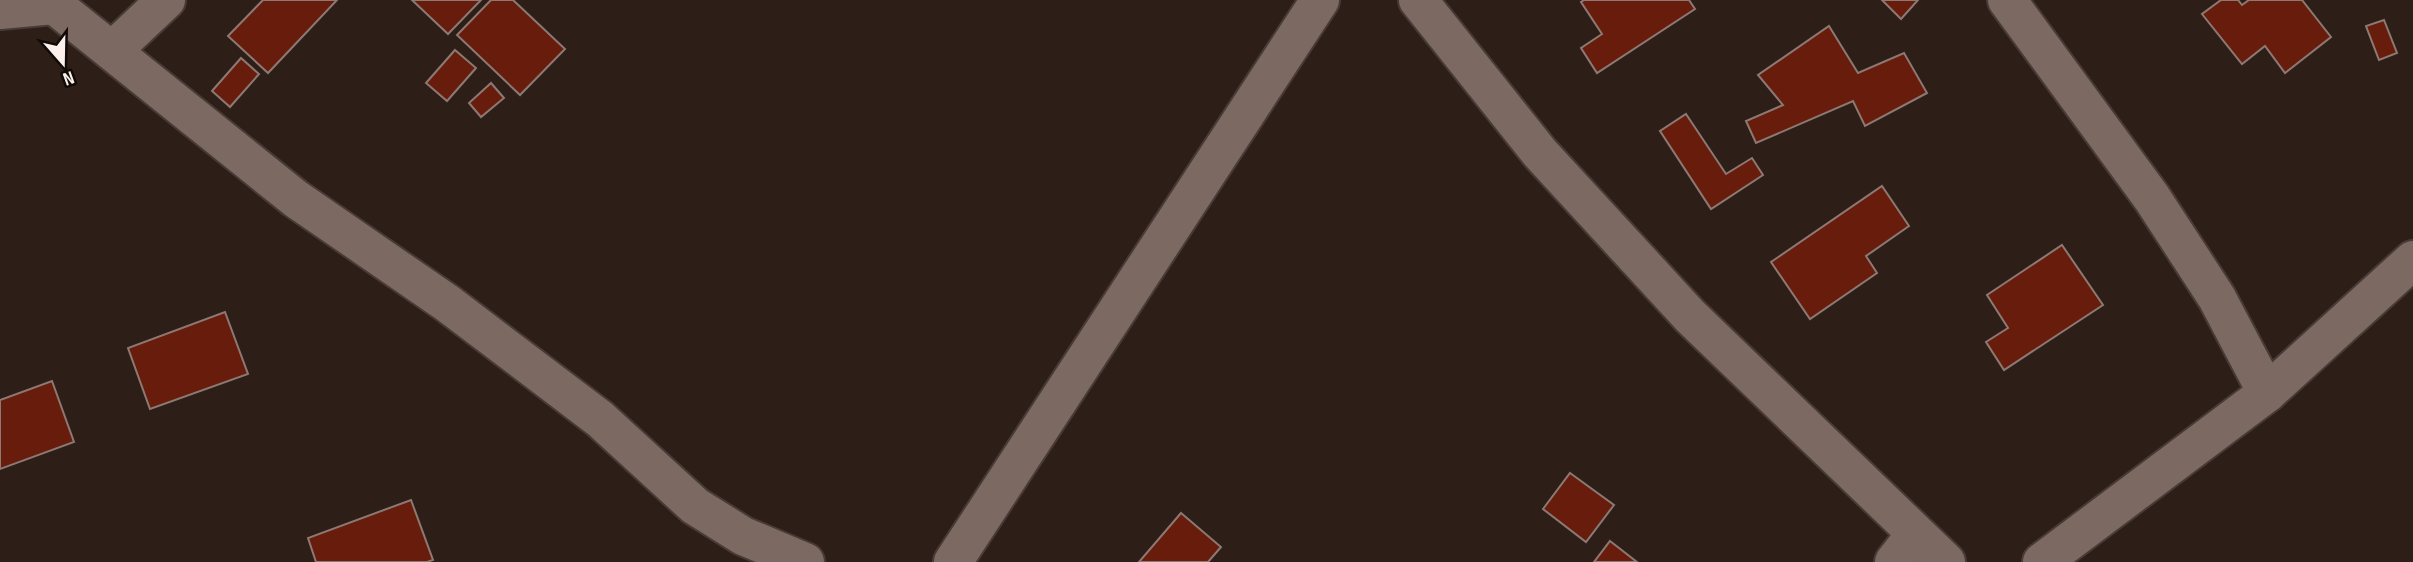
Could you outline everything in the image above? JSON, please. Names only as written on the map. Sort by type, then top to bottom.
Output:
[{"type":"street","points":[[112,51],[166,0]]},
{"type":"street","points":[[953,562],[1320,0]]},
{"type":"street","points":[[1418,0],[1540,153],[1904,548],[1946,562]]},
{"type":"street","points":[[2007,0],[2152,198],[2217,298],[2267,393]]},
{"type":"street","points":[[0,10],[51,2],[296,199],[447,303],[600,419],[695,506],[743,536],[805,562]]},
{"type":"street","points":[[2042,562],[2267,393],[2413,260]]},
{"type":"building","points":[[263,0],[337,0],[268,73],[228,36]]},
{"type":"building","points":[[412,0],[481,0],[448,34]]},
{"type":"building","points":[[491,0],[513,0],[565,49],[520,95],[457,35]]},
{"type":"building","points":[[1689,0],[1695,9],[1597,73],[1581,48],[1602,34],[1581,2]]},
{"type":"building","points":[[1882,0],[1918,0],[1901,19]]},
{"type":"building","points":[[2221,0],[2238,0],[2242,5],[2249,0],[2302,0],[2331,37],[2285,73],[2265,46],[2242,64],[2202,14]]},
{"type":"building","points":[[2384,20],[2397,53],[2379,60],[2366,26]]},
{"type":"building","points":[[1829,26],[1858,73],[1904,53],[1927,93],[1865,126],[1853,101],[1756,143],[1746,121],[1783,105],[1758,75]]},
{"type":"building","points":[[455,50],[476,68],[447,101],[426,83]]},
{"type":"building","points":[[241,58],[259,74],[230,107],[212,91]]},
{"type":"building","points":[[491,83],[504,98],[481,117],[469,103]]},
{"type":"building","points":[[1686,114],[1726,174],[1752,158],[1763,175],[1711,209],[1660,131]]},
{"type":"building","points":[[1882,186],[1909,226],[1866,256],[1877,273],[1810,319],[1771,262]]},
{"type":"building","points":[[2062,245],[2103,305],[2004,370],[1986,342],[2008,328],[1987,295]]},
{"type":"building","points":[[225,312],[248,374],[150,409],[128,348]]},
{"type":"building","points":[[52,381],[74,442],[0,469],[0,400]]},
{"type":"building","points":[[1570,473],[1614,505],[1586,542],[1543,509]]},
{"type":"building","points":[[411,500],[433,560],[316,562],[308,538]]},
{"type":"building","points":[[1181,513],[1221,547],[1208,562],[1139,562]]},
{"type":"building","points":[[1610,541],[1637,562],[1594,562]]}]
